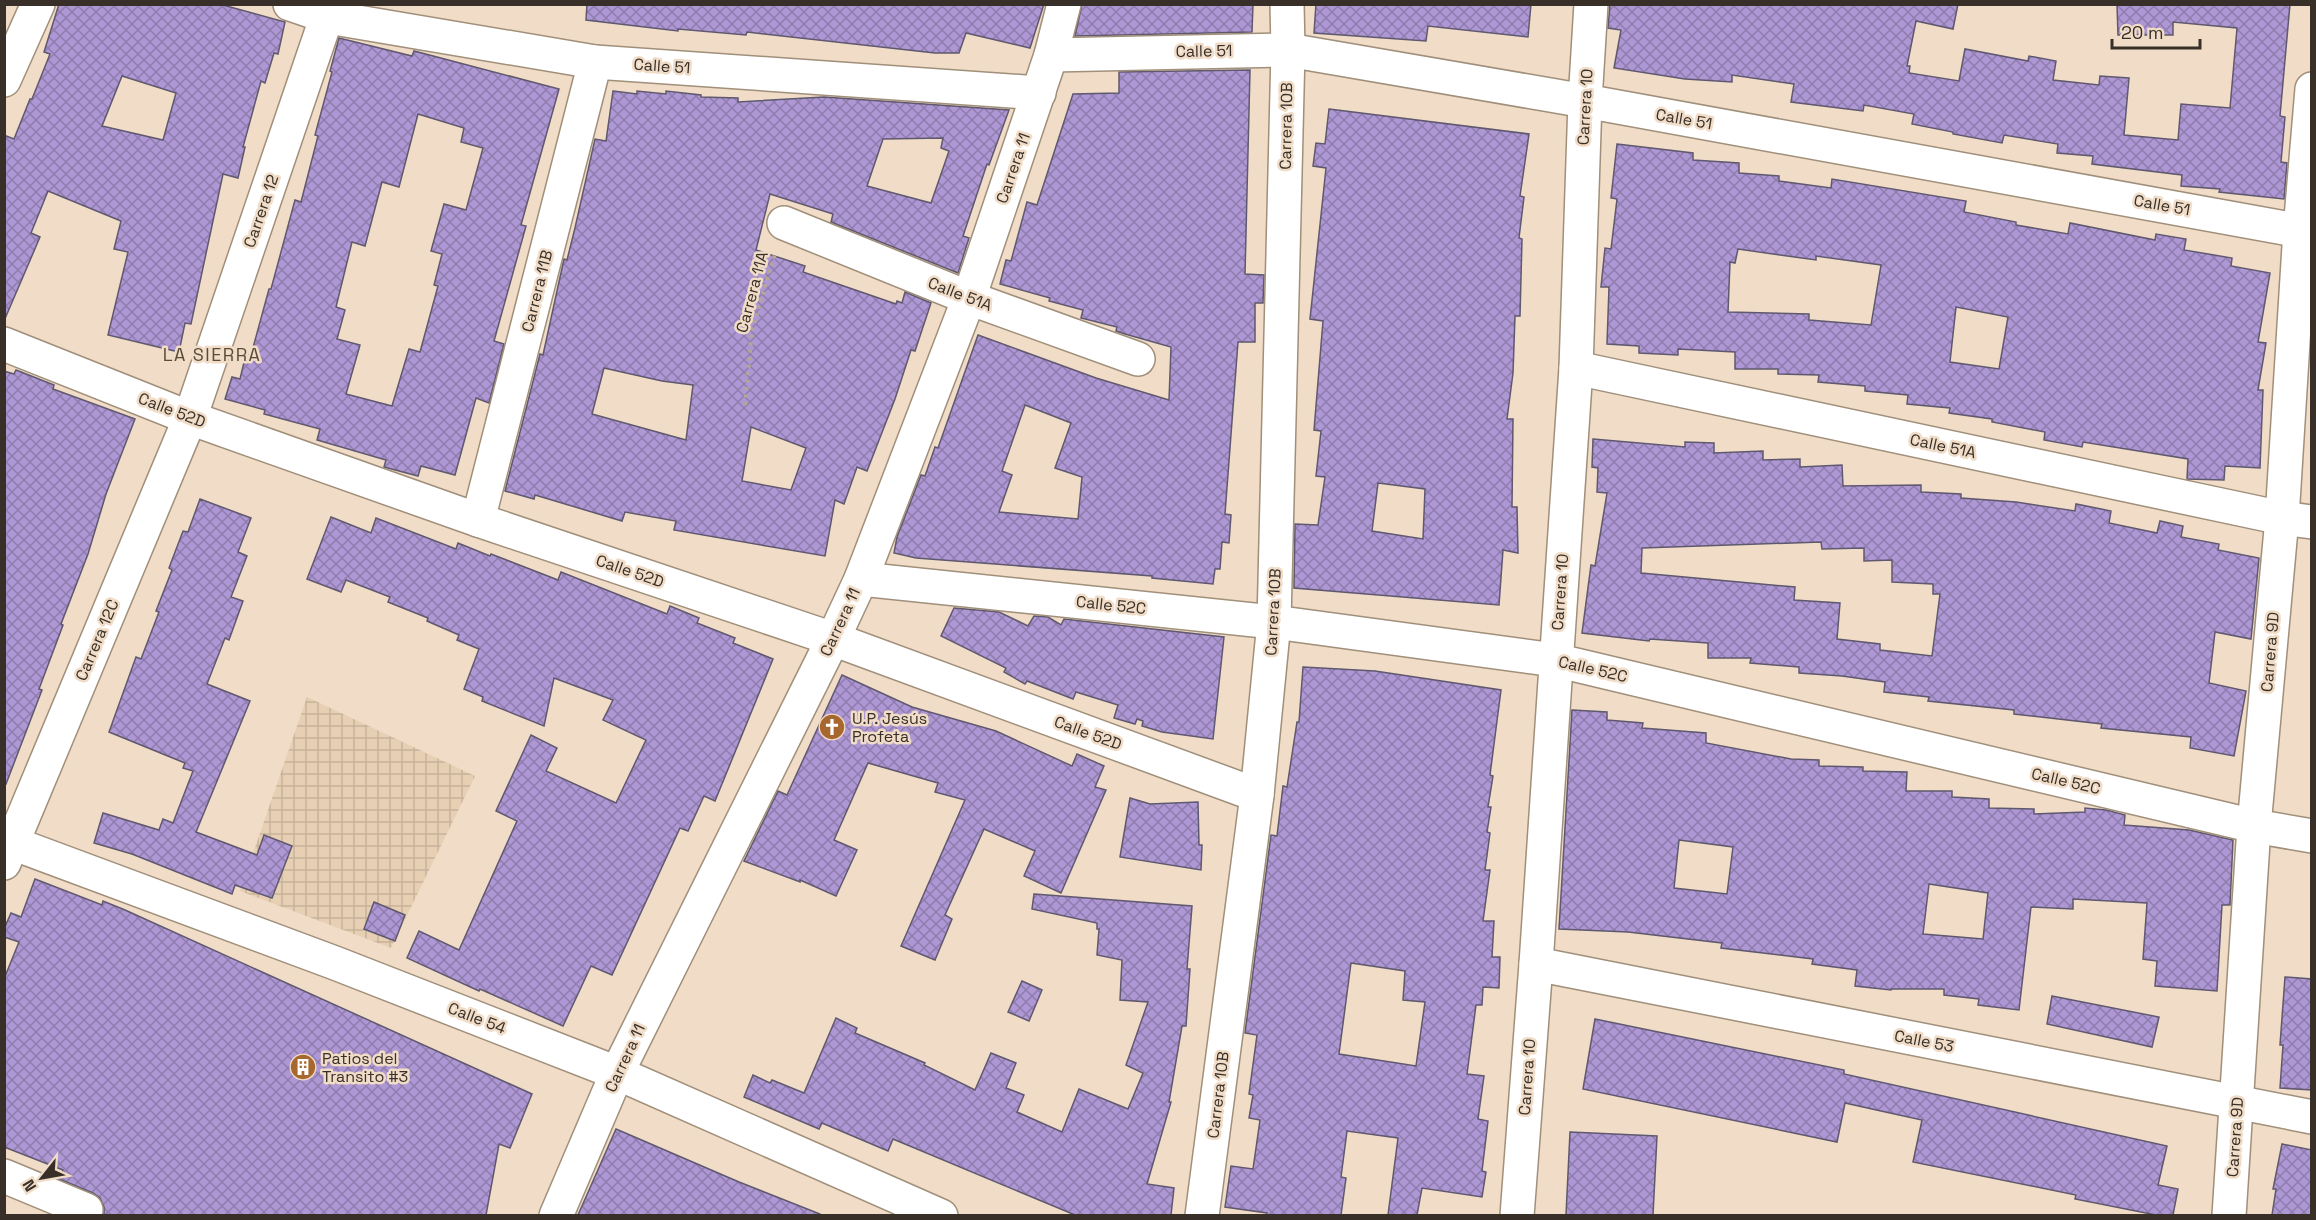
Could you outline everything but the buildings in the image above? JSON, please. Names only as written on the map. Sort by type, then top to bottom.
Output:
[{"type":"street","points":[[4,80],[38,4]]},
{"type":"street","name":"Calle 51","points":[[290,4],[595,62],[1039,93]]},
{"type":"street","name":"Carrera 11","points":[[556,1215],[617,1073],[861,579],[969,298],[1039,93],[1064,4]]},
{"type":"street","name":"Carrera 10B","points":[[1202,1215],[1257,795],[1274,622],[1288,50],[1287,4]]},
{"type":"street","name":"Carrera 10","points":[[1517,1215],[1576,368],[1585,101],[1591,4]]},
{"type":"street","name":"Carrera 12","points":[[190,418],[330,11]]},
{"type":"street","name":"Calle 51","points":[[1051,55],[1288,50],[1585,101],[2306,232]]},
{"type":"street","name":"Carrera 11B","points":[[478,520],[595,62]]},
{"type":"street","name":"Carrera 9D","points":[[2229,1215],[2254,825],[2297,520],[2312,89]]},
{"type":"street","name":"Calle 51A","points":[[784,223],[969,298],[1138,359]]},
{"type":"street","name":"Calle 52D","points":[[4,344],[190,418],[478,520],[833,639],[1257,795]]},
{"type":"street","name":"Calle 51A","points":[[1576,368],[2297,520]]},
{"type":"street","name":"Carrera 12C","points":[[7,848],[190,418]]},
{"type":"street","name":"Calle 52C","points":[[861,579],[1274,622],[1555,660],[2254,825],[2312,836]]},
{"type":"street","name":"Calle 54","points":[[7,848],[335,963],[617,1073],[941,1215]]},
{"type":"street","name":"Calle 53","points":[[1536,964],[2312,1117]]},
{"type":"street","points":[[4,1176],[86,1210]]},
{"type":"path","name":"Carrera 11A","points":[[745,405],[752,330],[784,223]]},
{"type":"shaded area","points":[[307,697],[475,776],[391,948],[240,891]]},
{"type":"place","name":"U.P. Jesús Profeta","points":[[832,727]]},
{"type":"place","name":"Patios del Transito #3","points":[[303,1067]]},
{"type":"district","name":"LA SIERRA","points":[[212,354]]}]
